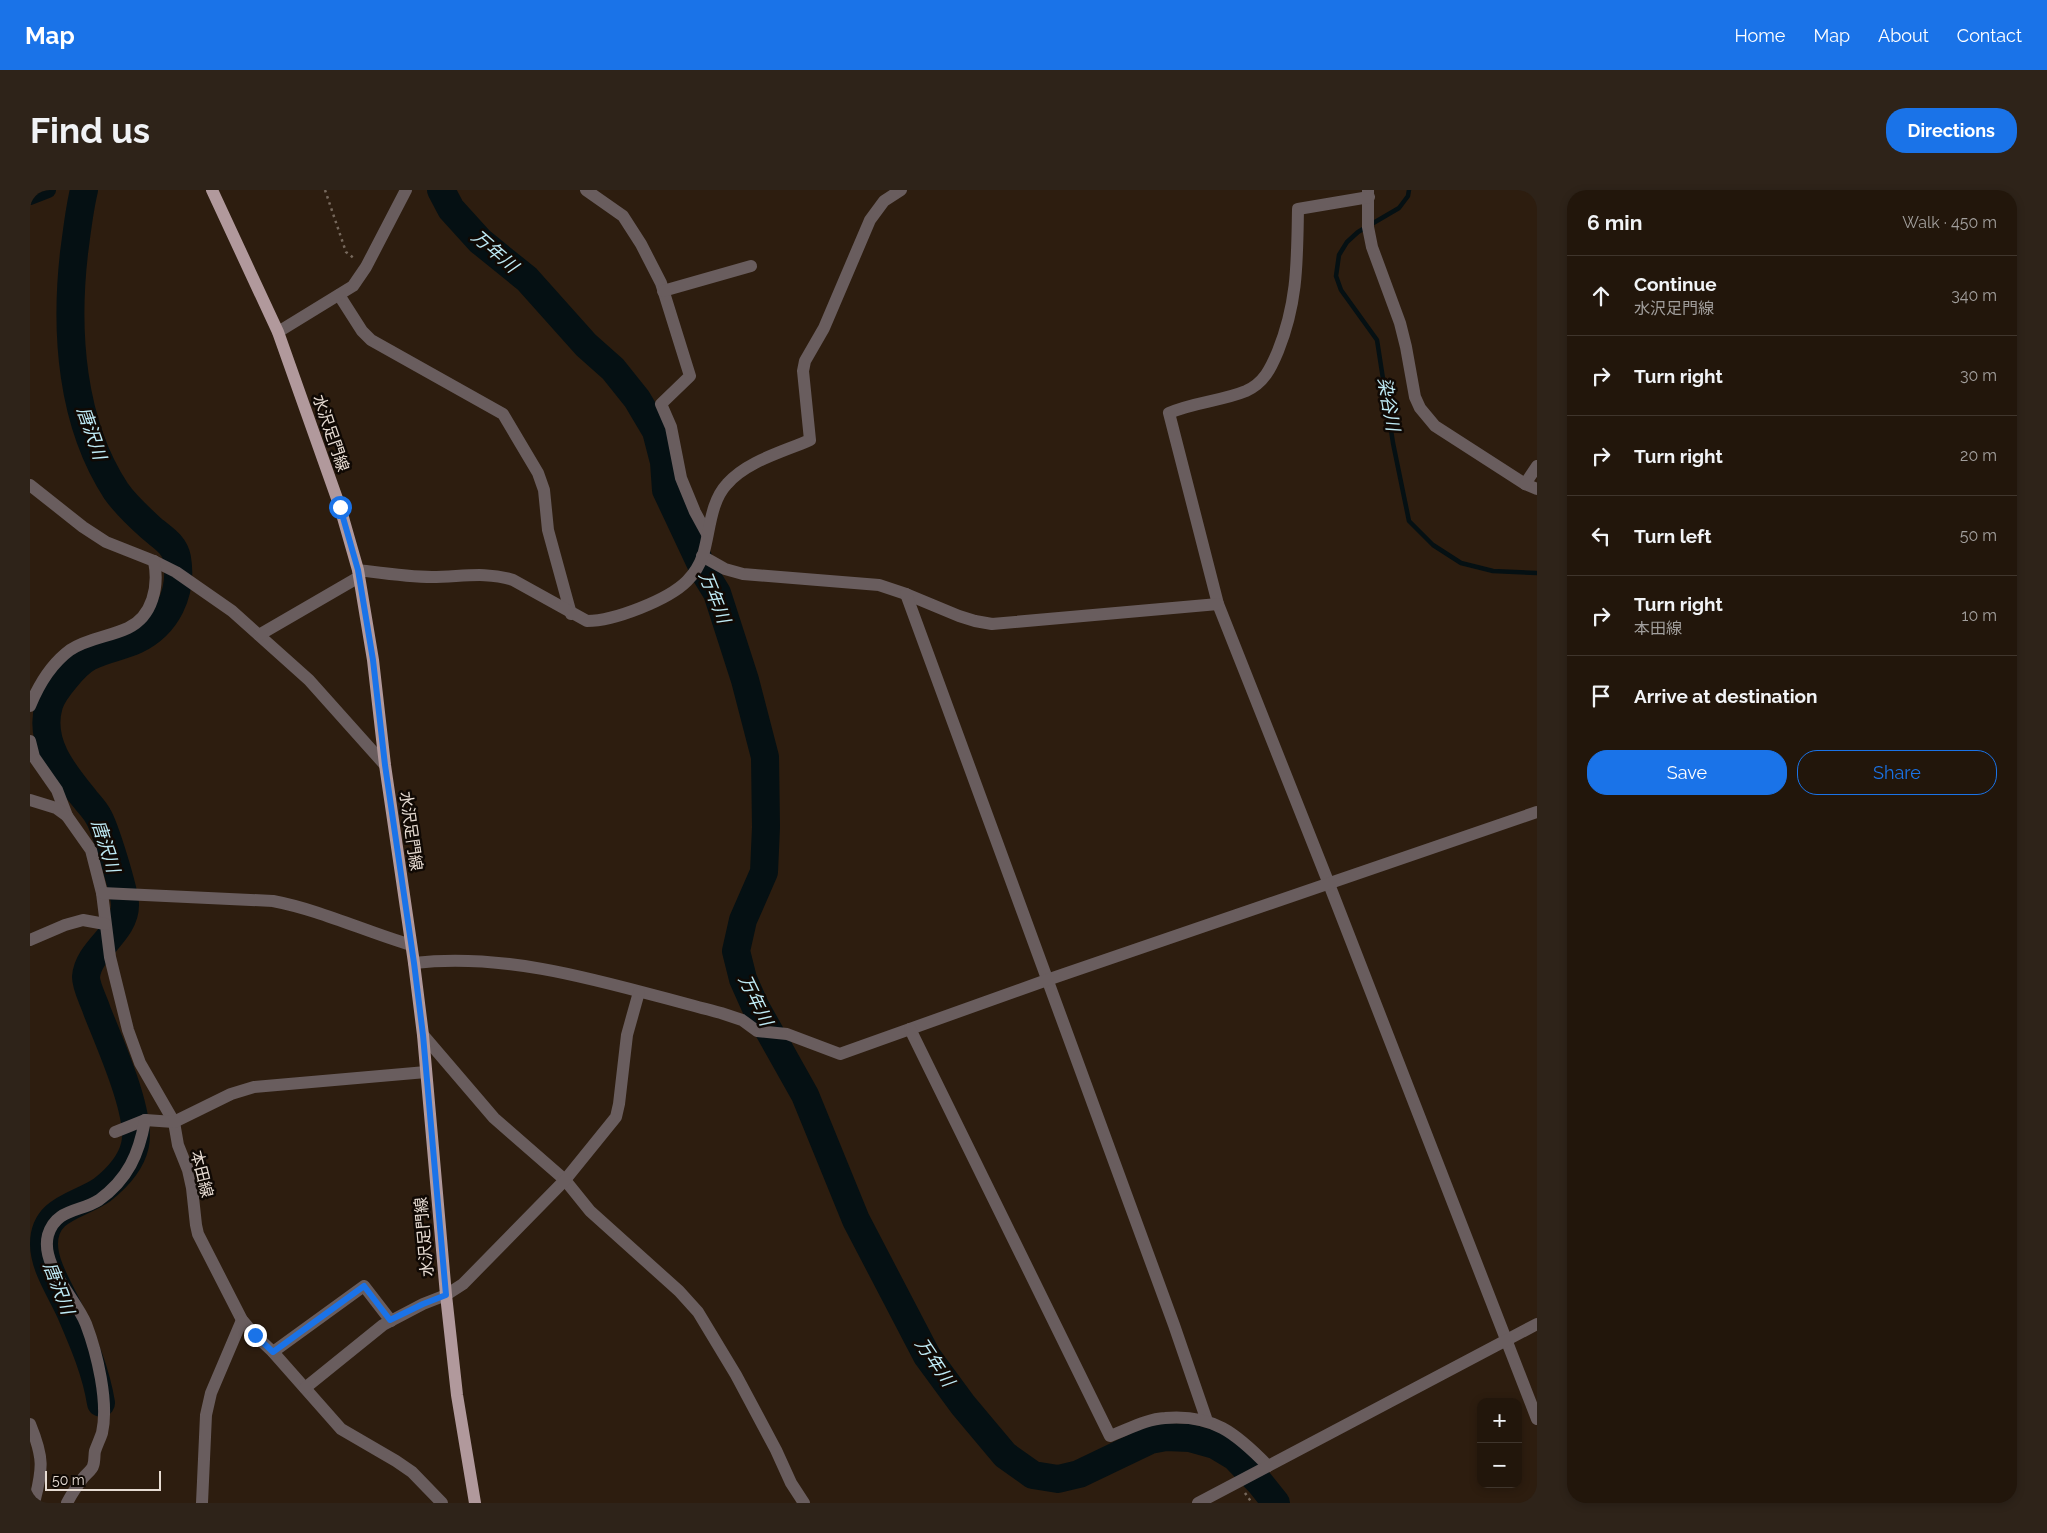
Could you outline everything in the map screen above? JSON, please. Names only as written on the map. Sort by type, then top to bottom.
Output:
[{"type":"main road","name":"水沢足門線","points":[[212,190],[278,332],[340,507],[359,574],[373,660],[385,765],[423,1035],[446,1295],[457,1395],[475,1503]]},
{"type":"street","points":[[278,332],[353,286],[366,267],[406,190]]},
{"type":"street","points":[[586,190],[623,216],[642,244],[663,291],[690,376],[661,404],[671,427],[681,478],[695,512],[707,534]]},
{"type":"street","points":[[259,635],[359,574],[431,577],[484,574],[500,576],[513,580],[587,622],[601,621],[629,612],[675,591],[688,580],[702,556],[719,497],[726,485],[738,473],[758,462],[810,440],[803,371],[805,361],[824,328],[870,220],[884,201],[901,190]]},
{"type":"street","points":[[1537,489],[1525,484],[1435,426],[1420,408],[1415,397],[1400,323],[1372,247],[1368,227],[1369,193],[1298,208],[1294,299],[1284,335],[1272,366],[1262,382],[1246,391],[1182,407],[1170,413],[1218,604],[1537,1419]]},
{"type":"street","points":[[663,291],[751,266]]},
{"type":"street","points":[[338,295],[362,331],[371,340],[503,414],[538,473],[544,490],[550,537],[571,614]]},
{"type":"street","points":[[1525,484],[1537,466]]},
{"type":"street","points":[[30,486],[83,527],[106,542],[157,562],[176,572],[232,611],[309,680],[385,765]]},
{"type":"street","points":[[702,556],[725,569],[743,574],[878,585],[906,594],[959,616],[992,624],[1098,613],[1218,604]]},
{"type":"street","points":[[30,706],[38,685],[57,662],[71,650],[89,641],[129,628],[142,617],[151,602],[157,586],[157,562]]},
{"type":"street","points":[[906,594],[1174,1325],[1207,1421]]},
{"type":"street","points":[[30,741],[34,757],[57,790],[67,816]]},
{"type":"street","name":"本田線","points":[[30,800],[56,808],[67,816],[91,850],[106,893],[105,924],[110,957],[128,1030],[140,1063],[174,1122],[178,1145],[188,1170],[192,1188],[198,1234],[242,1320],[341,1429],[412,1472],[442,1503]]},
{"type":"street","points":[[414,963],[436,961],[479,962],[547,970],[721,1013],[742,1020],[757,1031],[787,1034],[840,1054],[1047,980],[1537,812]]},
{"type":"street","points":[[106,893],[272,901],[300,906],[373,934],[411,946]]},
{"type":"street","points":[[30,940],[65,925],[84,920],[105,924]]},
{"type":"street","points":[[305,1388],[390,1320],[446,1295],[463,1284],[565,1180],[616,1116],[627,1035],[639,992]]},
{"type":"street","points":[[910,1029],[1110,1436],[1164,1418],[1207,1421],[1227,1429],[1247,1443],[1268,1466]]},
{"type":"street","points":[[423,1035],[494,1118],[565,1180],[590,1211],[679,1291],[698,1312],[736,1375],[791,1483],[804,1503]]},
{"type":"street","points":[[115,1132],[145,1120],[174,1122],[231,1094],[254,1087],[426,1072]]},
{"type":"street","points":[[67,1503],[72,1491],[93,1466],[95,1451],[102,1433],[103,1400],[97,1360],[86,1323],[51,1264],[47,1250],[48,1236],[54,1223],[62,1216],[71,1210],[98,1200],[130,1169],[142,1142],[145,1120]]},
{"type":"street","points":[[273,1352],[364,1286],[390,1320]]},
{"type":"street","points":[[202,1503],[206,1415],[211,1393],[242,1320]]},
{"type":"street","points":[[1198,1503],[1537,1324]]},
{"type":"street","points":[[30,1424],[42,1460],[41,1476],[34,1503]]},
{"type":"path","points":[[325,190],[346,252],[366,267]]},
{"type":"waterway","points":[[30,197],[48,190]]},
{"type":"waterway","name":"唐沢川","points":[[84,190],[74,253],[70,314],[71,345],[81,406],[89,436],[101,464],[116,491],[137,515],[170,544],[177,558],[178,571],[175,595],[164,617],[156,626],[136,640],[84,660],[60,686],[51,699],[46,719],[47,732],[55,756],[101,822],[118,873],[125,904],[120,924],[93,958],[88,967],[86,981],[129,1097],[134,1115],[135,1145],[130,1158],[118,1176],[107,1186],[56,1215],[46,1232],[44,1244],[50,1272],[72,1316],[89,1358],[101,1403]]},
{"type":"waterway","name":"万年川","points":[[441,190],[451,209],[480,241],[527,279],[586,345],[613,369],[637,399],[656,431],[664,462],[666,490],[706,575],[717,593],[745,680],[765,757],[766,827],[764,872],[743,920],[736,951],[743,979],[755,1006],[805,1095],[856,1220],[927,1356],[963,1405],[1005,1455],[1033,1475],[1058,1479],[1079,1474],[1150,1440],[1166,1437],[1190,1438],[1215,1445],[1235,1457],[1276,1503]]},
{"type":"waterway","name":"染谷川","points":[[1409,190],[1408,196],[1399,208],[1358,232],[1347,242],[1339,255],[1336,276],[1341,290],[1377,340],[1393,443],[1409,521],[1433,545],[1461,563],[1493,571],[1537,573]]},
{"type":"route","points":[[255,1335],[273,1352],[364,1286],[390,1320],[446,1295],[423,1035],[414,963],[385,765],[373,660],[358,570],[340,507]]}]
